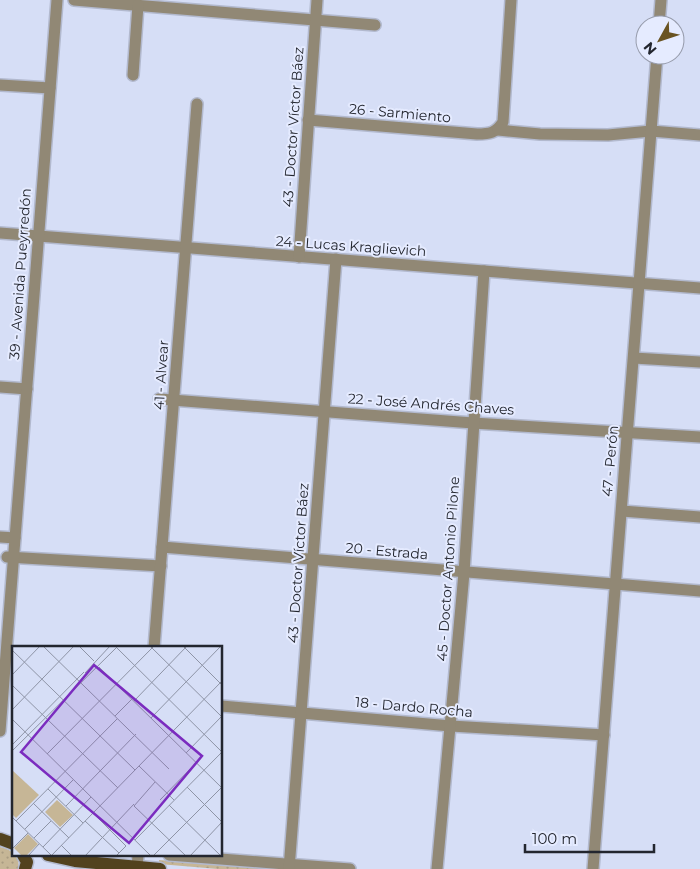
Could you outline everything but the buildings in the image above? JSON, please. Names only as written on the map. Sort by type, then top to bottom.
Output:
[{"type":"main road","points":[[24,856],[27,862],[25,869]]},
{"type":"main road","points":[[52,856],[75,861],[137,864],[160,869]]},
{"type":"street","name":"39 - Avenida Pueyrredón","points":[[47,88],[51,0]]},
{"type":"street","name":"39 - Avenida Pueyrredón","points":[[0,731],[6,686],[10,557],[8,537],[23,389],[47,88],[57,0]]},
{"type":"street","points":[[74,0],[375,25]]},
{"type":"street","name":"43 - Doctor Víctor Báez","points":[[299,257],[317,0]]},
{"type":"street","points":[[493,132],[503,122],[511,0]]},
{"type":"street","points":[[660,15],[661,0]]},
{"type":"street","points":[[133,75],[138,5]]},
{"type":"street","name":"47 - Perón","points":[[594,869],[656,65]]},
{"type":"street","points":[[0,84],[47,88]]},
{"type":"street","name":"41 - Alvear","points":[[154,646],[197,104]]},
{"type":"street","name":"26 - Sarmiento","points":[[308,120],[540,134],[608,135],[651,131]]},
{"type":"street","points":[[651,131],[700,135]]},
{"type":"street","name":"24 - Lucas Kraglievich","points":[[0,233],[700,288]]},
{"type":"street","name":"43 - Doctor Víctor Báez","points":[[289,866],[336,259]]},
{"type":"street","name":"45 - Doctor Antonio Pilone","points":[[437,869],[464,573],[484,271]]},
{"type":"street","points":[[634,358],[700,362]]},
{"type":"street","points":[[0,387],[23,389]]},
{"type":"street","name":"22 - José Andrés Chaves","points":[[159,399],[473,423],[700,437]]},
{"type":"street","points":[[622,511],[700,517]]},
{"type":"street","name":"20 - Estrada","points":[[162,547],[700,591]]},
{"type":"street","name":"39 - Avenida Pueyrredón","points":[[0,652],[10,557]]},
{"type":"street","points":[[10,557],[161,566]]},
{"type":"street","name":"18 - Dardo Rocha","points":[[222,706],[451,726],[604,735]]},
{"type":"street","points":[[180,856],[289,866],[350,869]]},
{"type":"shaded area","points":[[0,847],[12,853],[12,856],[16,856],[19,865],[18,869],[0,869]]},
{"type":"shaded area","points":[[159,860],[269,869],[218,869],[159,864]]}]
